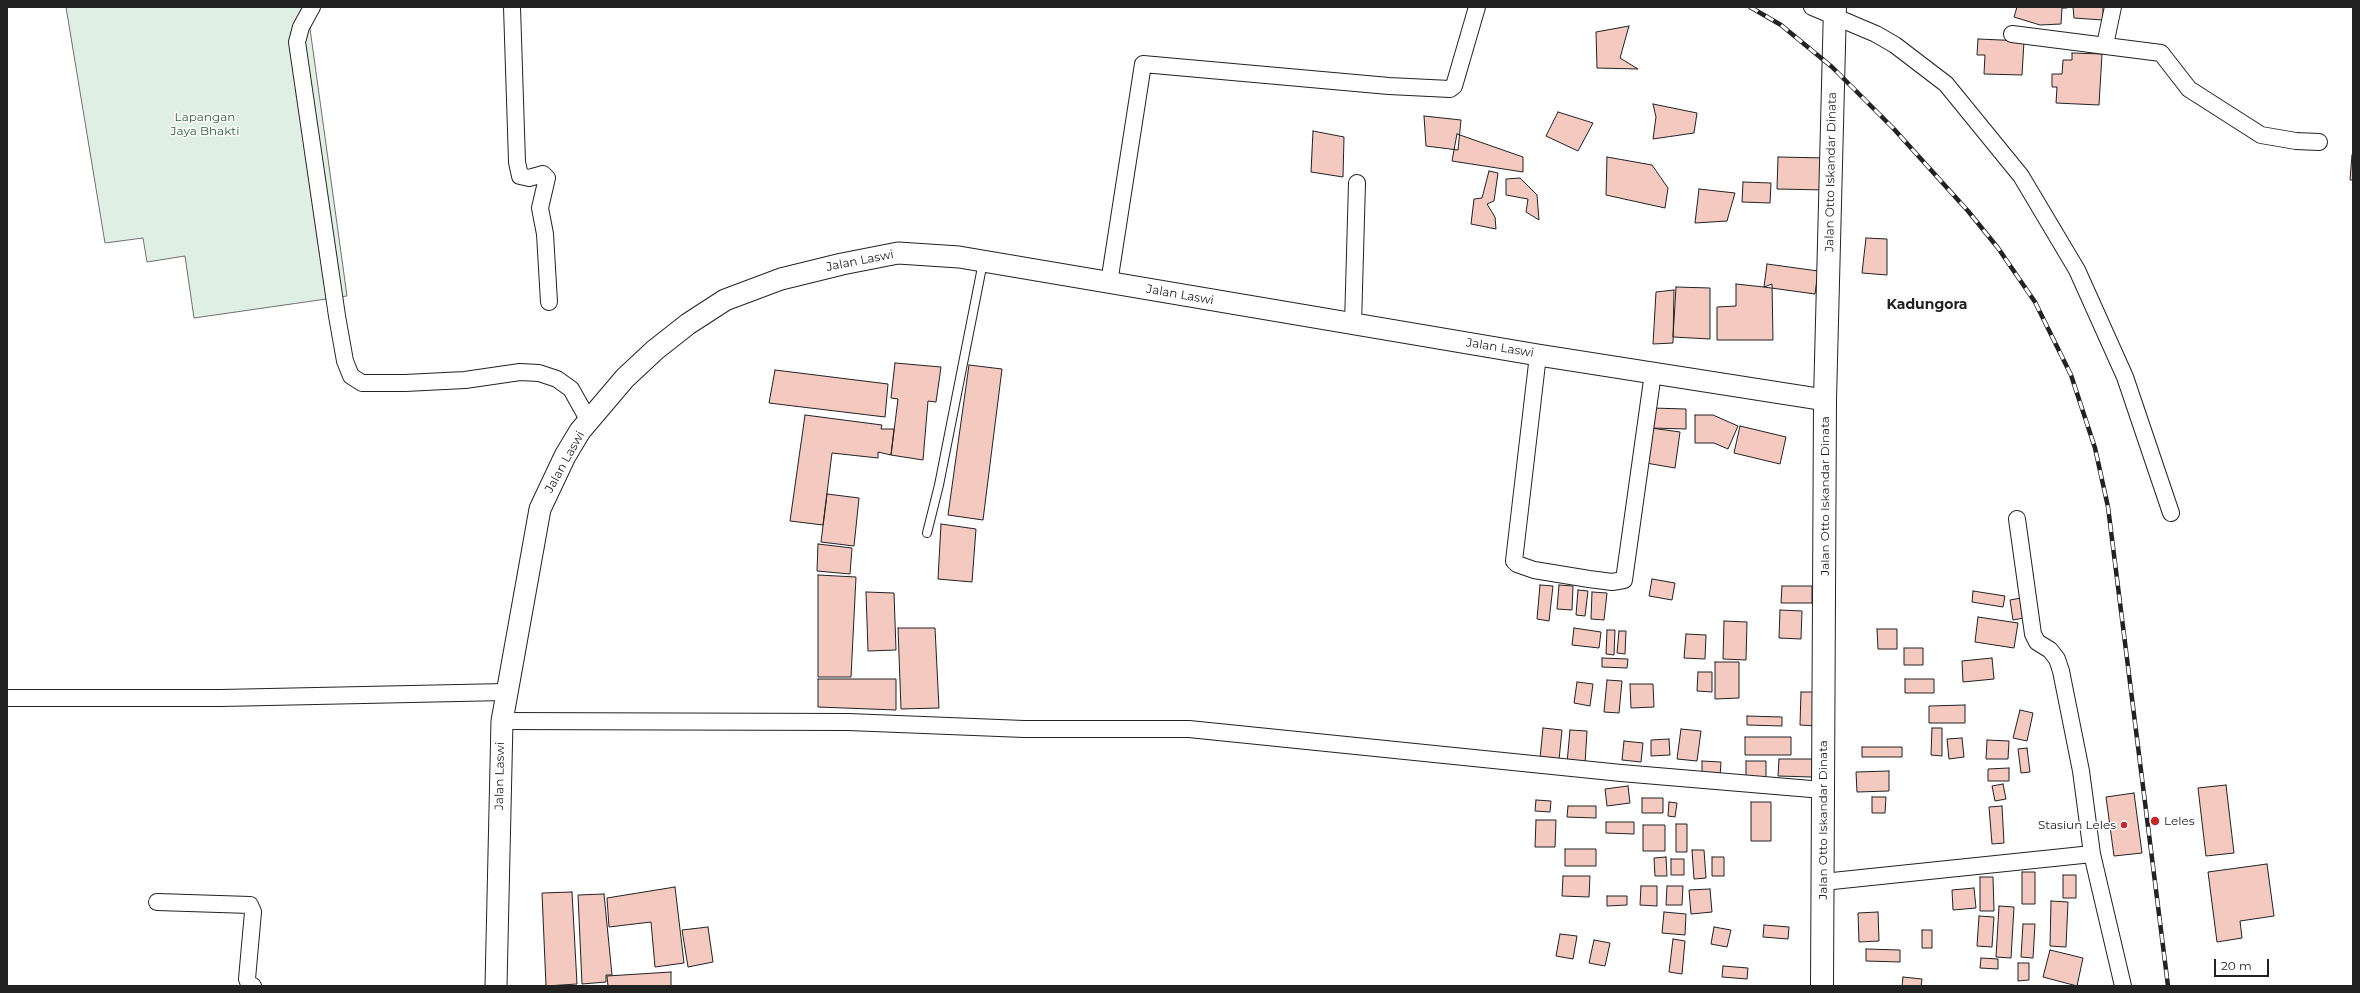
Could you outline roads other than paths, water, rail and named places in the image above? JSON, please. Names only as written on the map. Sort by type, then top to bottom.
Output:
[{"type":"main road","name":"Jalan Otto Iskandar Dinata","points":[[1822,986],[1825,400],[1833,122],[1832,67],[1835,13]]},
{"type":"street","points":[[312,7],[301,27],[297,42],[337,316],[345,361],[351,376],[362,382],[406,383],[465,380],[520,372],[539,372],[557,379],[571,390],[589,421]]},
{"type":"street","points":[[512,7],[517,162],[520,176],[529,178],[543,174],[547,178],[540,208],[545,234],[549,302]]},
{"type":"street","points":[[1109,283],[1143,64],[1389,86],[1450,89],[1454,86],[1477,7]]},
{"type":"street","points":[[1812,7],[1835,13],[1876,34],[1895,45],[1946,84],[2021,176],[2077,270],[2125,377],[2171,513]]},
{"type":"street","points":[[2105,45],[2113,7]]},
{"type":"street","points":[[2012,34],[2161,53],[2189,89],[2261,135],[2296,141],[2319,142]]},
{"type":"street","points":[[1353,324],[1357,183]]},
{"type":"street","name":"Jalan Laswi","points":[[496,986],[502,721],[540,509],[565,456],[580,431],[625,378],[655,350],[688,324],[725,300],[781,279],[842,264],[898,253],[959,257],[1538,355],[1825,400]]},
{"type":"street","points":[[1538,355],[1514,561],[1517,564],[1529,568],[1582,578],[1612,582],[1624,580],[1653,373]]},
{"type":"street","points":[[2017,519],[2034,634],[2037,642],[2050,650],[2057,659],[2061,671],[2081,771],[2092,854],[2123,986]]},
{"type":"street","points":[[7,698],[221,698],[506,692]]},
{"type":"street","points":[[502,721],[840,722],[1024,729],[1189,729],[1621,773],[1823,790]]},
{"type":"street","points":[[1823,882],[2092,854]]},
{"type":"street","points":[[157,902],[250,906],[253,912],[247,979],[249,984],[253,986]]},
{"type":"lane","points":[[927,533],[939,485],[983,262]]},
{"type":"railway","points":[[1750,7],[1781,25],[1832,67],[1893,128],[1968,211],[1998,248],[2035,302],[2071,375],[2095,448],[2108,507],[2168,986]]},
{"type":"place","name":"Leles","points":[[2155,821]]},
{"type":"place","name":"Stasiun Leles","points":[[2124,825]]},
{"type":"district","name":"Kadungora","points":[[1927,305]]},
{"type":"park label","name":"Lapangan Jaya Bhakti","points":[[205,124]]}]
